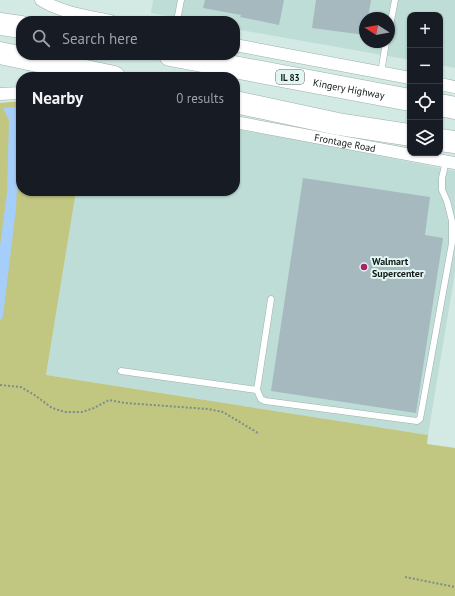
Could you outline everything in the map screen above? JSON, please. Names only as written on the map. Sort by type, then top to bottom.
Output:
[{"type":"highway","points":[[0,24],[16,26]]},
{"type":"highway","points":[[0,53],[16,56]]},
{"type":"highway","points":[[33,60],[90,72]]},
{"type":"highway","name":"Kingery Highway","points":[[197,60],[407,99]]},
{"type":"highway","points":[[240,103],[338,124],[407,135]]},
{"type":"highway","points":[[443,106],[455,108]]},
{"type":"highway","points":[[443,144],[452,156]]},
{"type":"street","points":[[41,0],[64,11],[88,16]]},
{"type":"street","points":[[240,46],[407,77]]},
{"type":"street","points":[[443,85],[455,87]]},
{"type":"street","points":[[0,94],[16,93]]},
{"type":"street","name":"Frontage Road","points":[[240,123],[452,156]]},
{"type":"lane","points":[[178,16],[181,0]]},
{"type":"lane","points":[[393,12],[395,0]]},
{"type":"lane","points":[[382,73],[385,48]]},
{"type":"lane","points":[[271,299],[257,390],[261,399],[265,401],[417,421],[420,419],[452,243],[452,221],[447,201],[442,190],[442,178],[452,156]]},
{"type":"lane","points":[[121,371],[257,390]]},
{"type":"path","points":[[0,385],[20,387],[36,396],[52,408],[65,412],[82,412],[94,408],[109,400],[125,403],[208,409],[223,412],[258,433]]},
{"type":"path","points":[[405,577],[455,587]]},
{"type":"shaded area","points":[[153,0],[455,0],[455,68],[443,66],[443,12],[407,12],[407,59],[240,30],[240,16],[167,16],[151,13]]},
{"type":"shaded area","points":[[240,130],[316,143],[455,171],[455,272],[428,435],[46,375],[75,196],[240,196]]},
{"type":"green space","points":[[16,101],[16,196],[75,196],[46,375],[428,435],[427,444],[455,448],[455,596],[0,596],[0,103]]},
{"type":"water","points":[[15,107],[16,111],[17,196],[3,316],[0,321],[0,246],[7,193],[9,120],[3,108]]},
{"type":"building","points":[[205,0],[284,0],[279,25],[240,17],[241,15],[203,8]]},
{"type":"building","points":[[316,0],[371,0],[369,12],[359,12],[359,34],[312,28]]},
{"type":"building","name":"Walmart Supercenter","points":[[303,178],[430,197],[425,235],[443,238],[416,413],[271,391]]},
{"type":"place","name":"Walmart Supercenter","points":[[364,267]]}]
